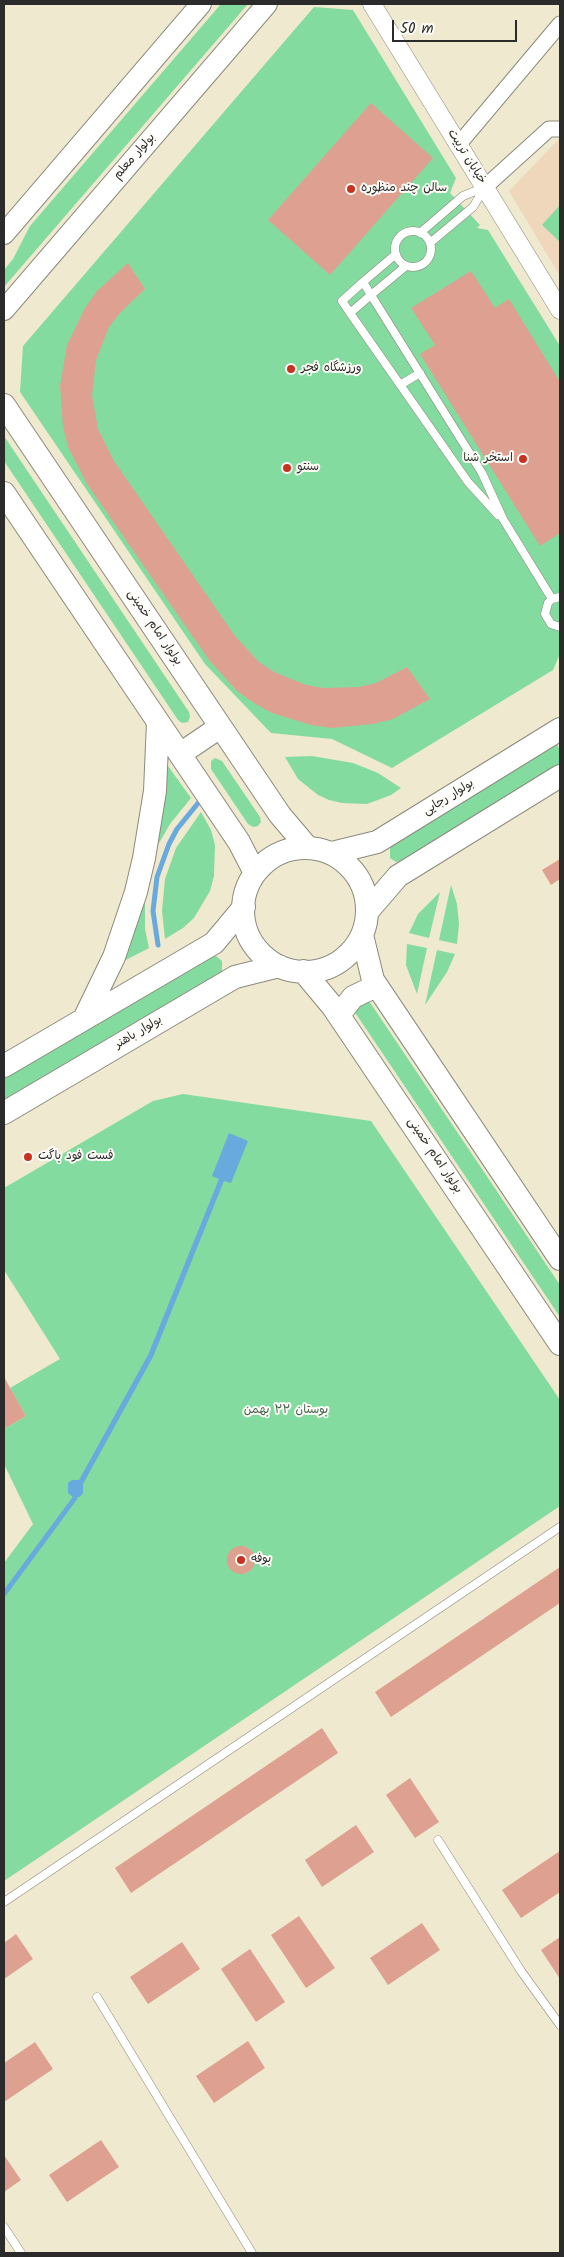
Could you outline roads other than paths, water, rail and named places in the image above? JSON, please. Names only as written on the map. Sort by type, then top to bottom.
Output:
[{"type":"main road","points":[[4,234],[202,4]]},
{"type":"main road","name":"بولوار معلم","points":[[4,310],[267,4]]},
{"type":"main road","name":"بولوار امام خمینی","points":[[4,405],[280,815],[308,848]]},
{"type":"main road","points":[[4,493],[239,842],[255,873]]},
{"type":"main road","points":[[84,1019],[114,957],[136,892],[144,858],[155,790],[158,722]]},
{"type":"main road","points":[[180,754],[220,727]]},
{"type":"main road","name":"بولوار رجایی","points":[[332,853],[377,842],[560,729]]},
{"type":"main road","points":[[367,912],[398,876],[560,776]]},
{"type":"main road","points":[[362,936],[347,955],[327,968],[303,972],[279,966],[269,960],[252,942],[244,919],[244,907],[249,884],[255,873],[279,854],[296,848],[308,848],[332,853],[351,867],[358,877],[365,894],[367,912],[362,936],[376,986],[560,1259]]},
{"type":"main road","points":[[4,1066],[214,943],[244,907]]},
{"type":"main road","name":"بولوار باهنر","points":[[4,1113],[235,977],[279,966]]},
{"type":"main road","name":"بولوار امام خمینی","points":[[303,972],[339,1015],[560,1344]]},
{"type":"main road","points":[[339,1015],[353,997],[376,986]]},
{"type":"street","name":"خیابان تربیت","points":[[372,4],[560,310]]},
{"type":"street","points":[[458,144],[560,24]]},
{"type":"street","points":[[485,187],[549,129],[560,128]]},
{"type":"lane","points":[[406,266],[396,254],[397,241],[401,236],[407,233],[420,233],[463,196],[485,187]]},
{"type":"lane","points":[[430,243],[473,207],[485,187]]},
{"type":"lane","points":[[350,313],[406,266],[419,266],[424,263],[430,252],[430,243],[420,233]]},
{"type":"lane","points":[[396,254],[342,301],[468,482],[503,519]]},
{"type":"lane","points":[[363,282],[482,474],[503,519],[556,598],[545,608],[545,614],[551,624],[560,627]]},
{"type":"lane","points":[[400,385],[420,373]]},
{"type":"lane","points":[[4,1902],[560,1527]]},
{"type":"lane","points":[[438,1840],[521,1971],[560,2025]]},
{"type":"lane","points":[[97,1997],[252,2253]]},
{"type":"lane","points":[[4,2227],[21,2253]]},
{"type":"water","points":[[229,1133],[248,1141],[231,1183],[224,1181],[153,1357],[83,1484],[83,1493],[80,1497],[73,1497],[68,1493],[68,1483],[72,1480],[79,1480],[148,1355],[219,1179],[212,1176]]},
{"type":"waterway","points":[[158,945],[153,911],[157,877],[169,844],[177,829],[199,802]]},
{"type":"waterway","points":[[4,1594],[75,1498]]},
{"type":"place","name":"سالن چند منظوره","points":[[351,189]]},
{"type":"place","name":"ورزشگاه فجر","points":[[291,369]]},
{"type":"place","name":"استخر شنا","points":[[523,459]]},
{"type":"place","name":"سنتو","points":[[287,468]]},
{"type":"place","name":"فست فود باگت","points":[[28,1157]]},
{"type":"place","name":"بوفه","points":[[241,1560]]},
{"type":"park label","name":"بوستان ۲۲ بهمن","points":[[286,1411]]}]
